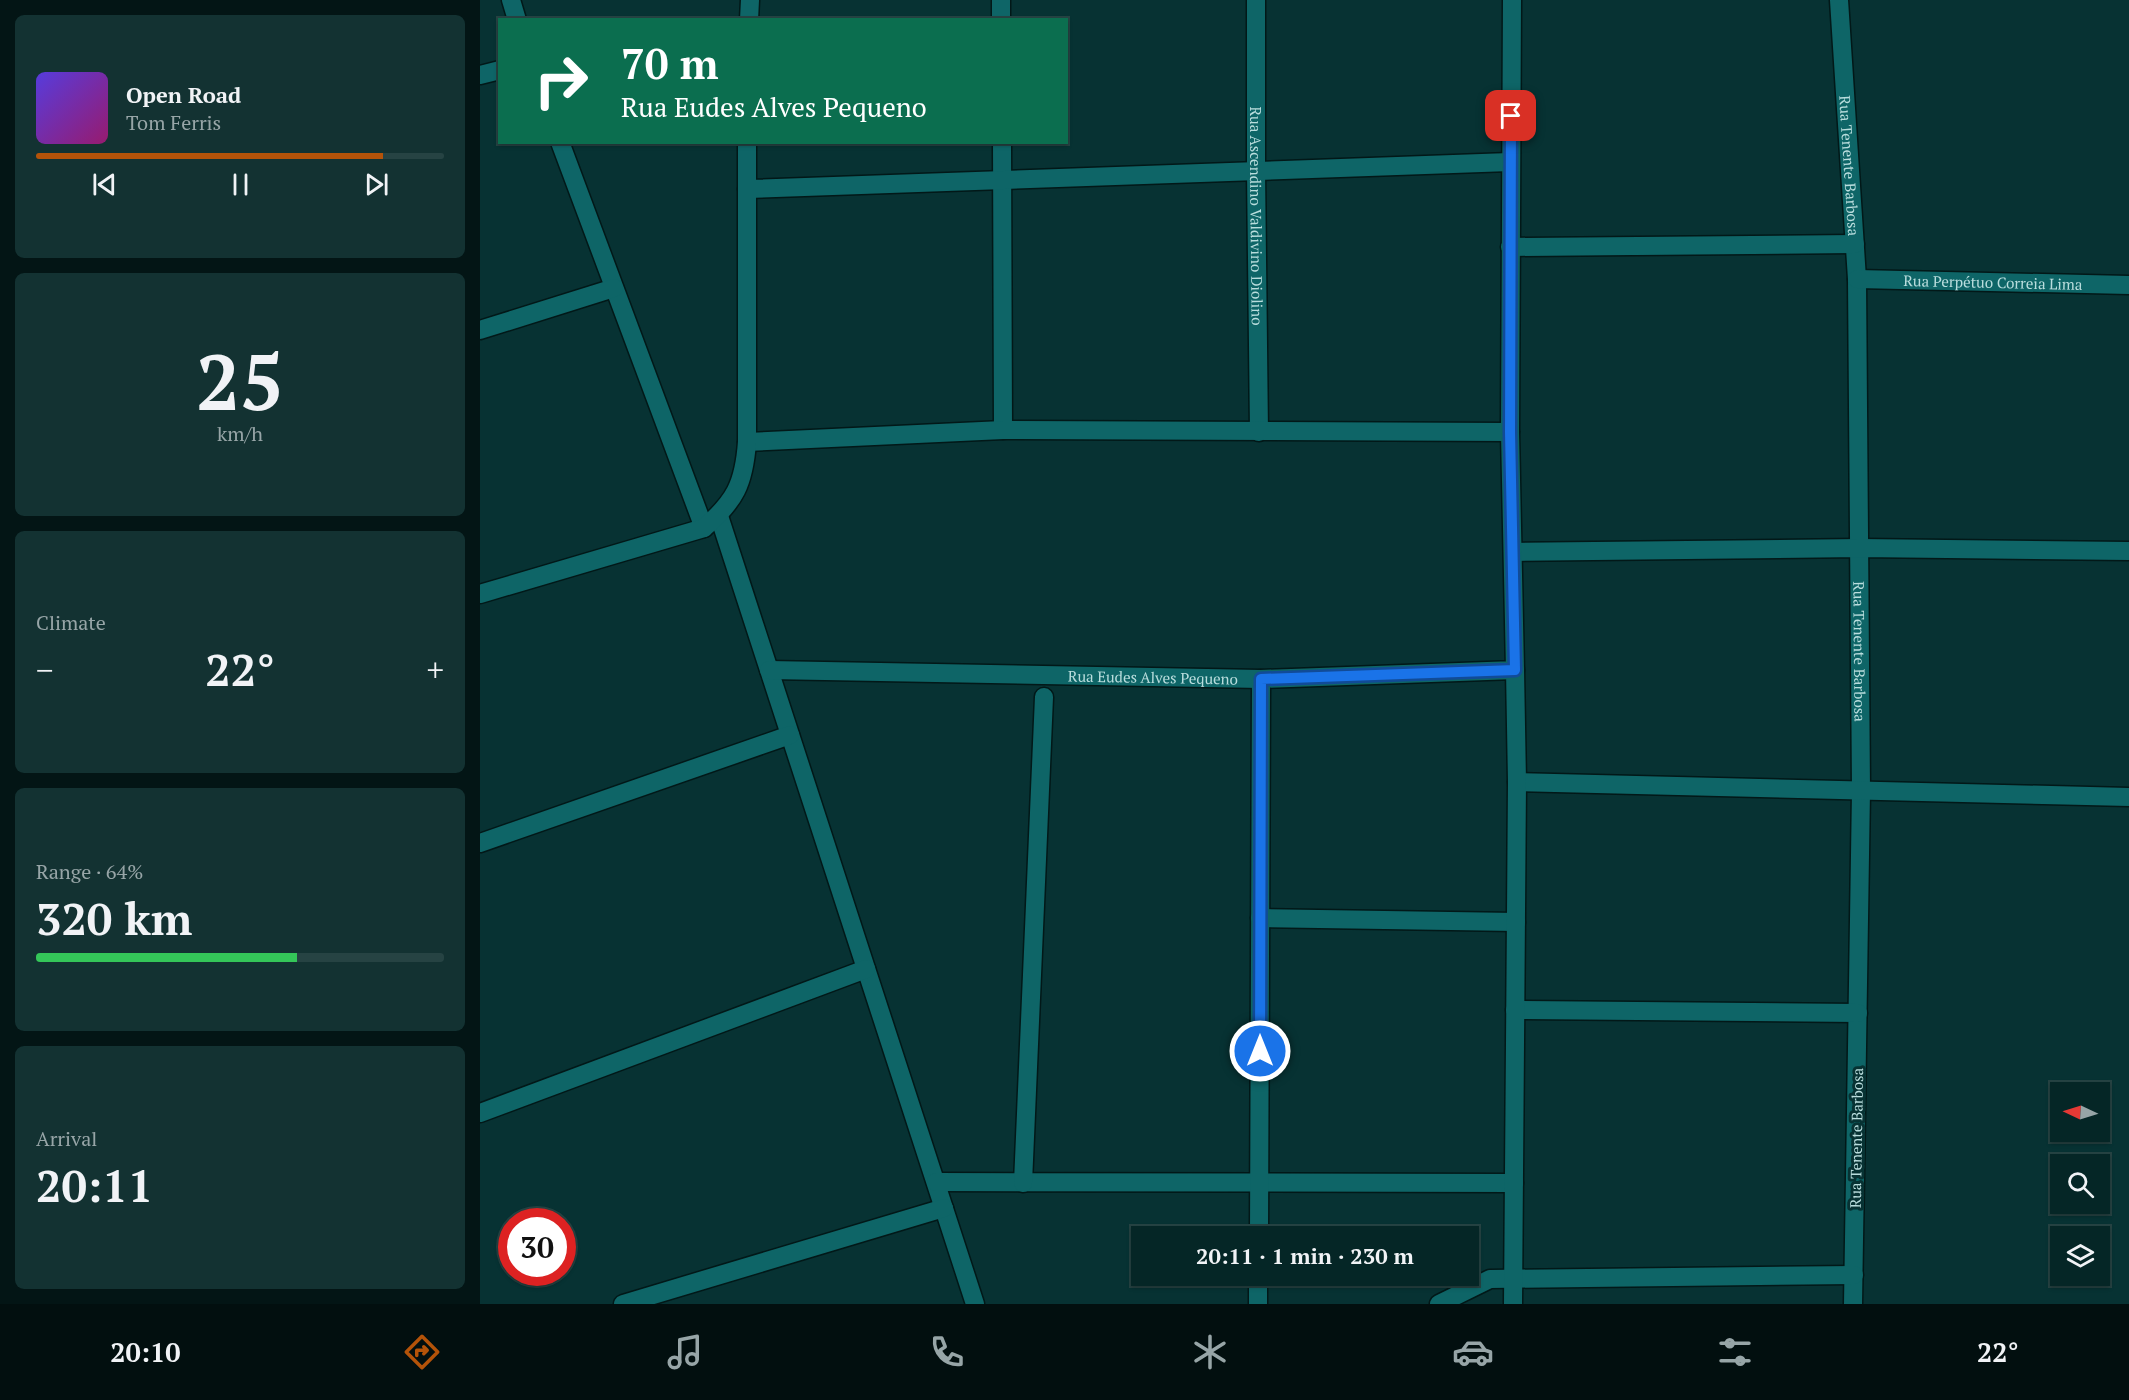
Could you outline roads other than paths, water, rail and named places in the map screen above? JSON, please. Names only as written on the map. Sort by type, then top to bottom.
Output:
[{"type":"street","points":[[511,0],[516,18]]},
{"type":"street","points":[[749,18],[750,0]]},
{"type":"street","points":[[1001,0],[1002,18]]},
{"type":"street","name":"Rua Ascendino Valdivino Diolino","points":[[1256,0],[1259,432]]},
{"type":"street","points":[[1512,0],[1510,432],[1517,782],[1513,1304]]},
{"type":"street","name":"Rua Tenente Barbosa","points":[[1839,0],[1857,279],[1860,548],[1861,791],[1853,1304]]},
{"type":"street","points":[[480,75],[498,70]]},
{"type":"street","points":[[561,144],[704,528]]},
{"type":"street","points":[[480,594],[704,528],[731,503],[745,461],[747,442],[747,144]]},
{"type":"street","points":[[1002,144],[1003,430]]},
{"type":"street","points":[[747,189],[1510,162]]},
{"type":"street","points":[[1510,247],[1855,244]]},
{"type":"street","name":"Rua Perpétuo Correia Lima","points":[[1857,279],[2129,285]]},
{"type":"street","points":[[480,330],[614,288]]},
{"type":"street","points":[[747,442],[1003,430],[1510,432]]},
{"type":"street","points":[[719,516],[975,1304]]},
{"type":"street","points":[[1513,552],[1860,548],[2129,551]]},
{"type":"street","name":"Rua Eudes Alves Pequeno","points":[[769,670],[1261,679],[1515,670]]},
{"type":"street","points":[[1259,1226],[1261,679]]},
{"type":"street","points":[[1023,1183],[1044,697]]},
{"type":"street","points":[[480,843],[790,735]]},
{"type":"street","points":[[1517,782],[2129,797]]},
{"type":"street","points":[[1260,918],[1516,922]]},
{"type":"street","points":[[480,1113],[867,969]]},
{"type":"street","points":[[1515,1010],[1858,1013]]},
{"type":"street","points":[[936,1182],[1514,1183]]},
{"type":"street","points":[[623,1304],[944,1208]]},
{"type":"street","points":[[1439,1304],[1490,1279],[1854,1275]]},
{"type":"street","points":[[1258,1286],[1258,1304]]}]
